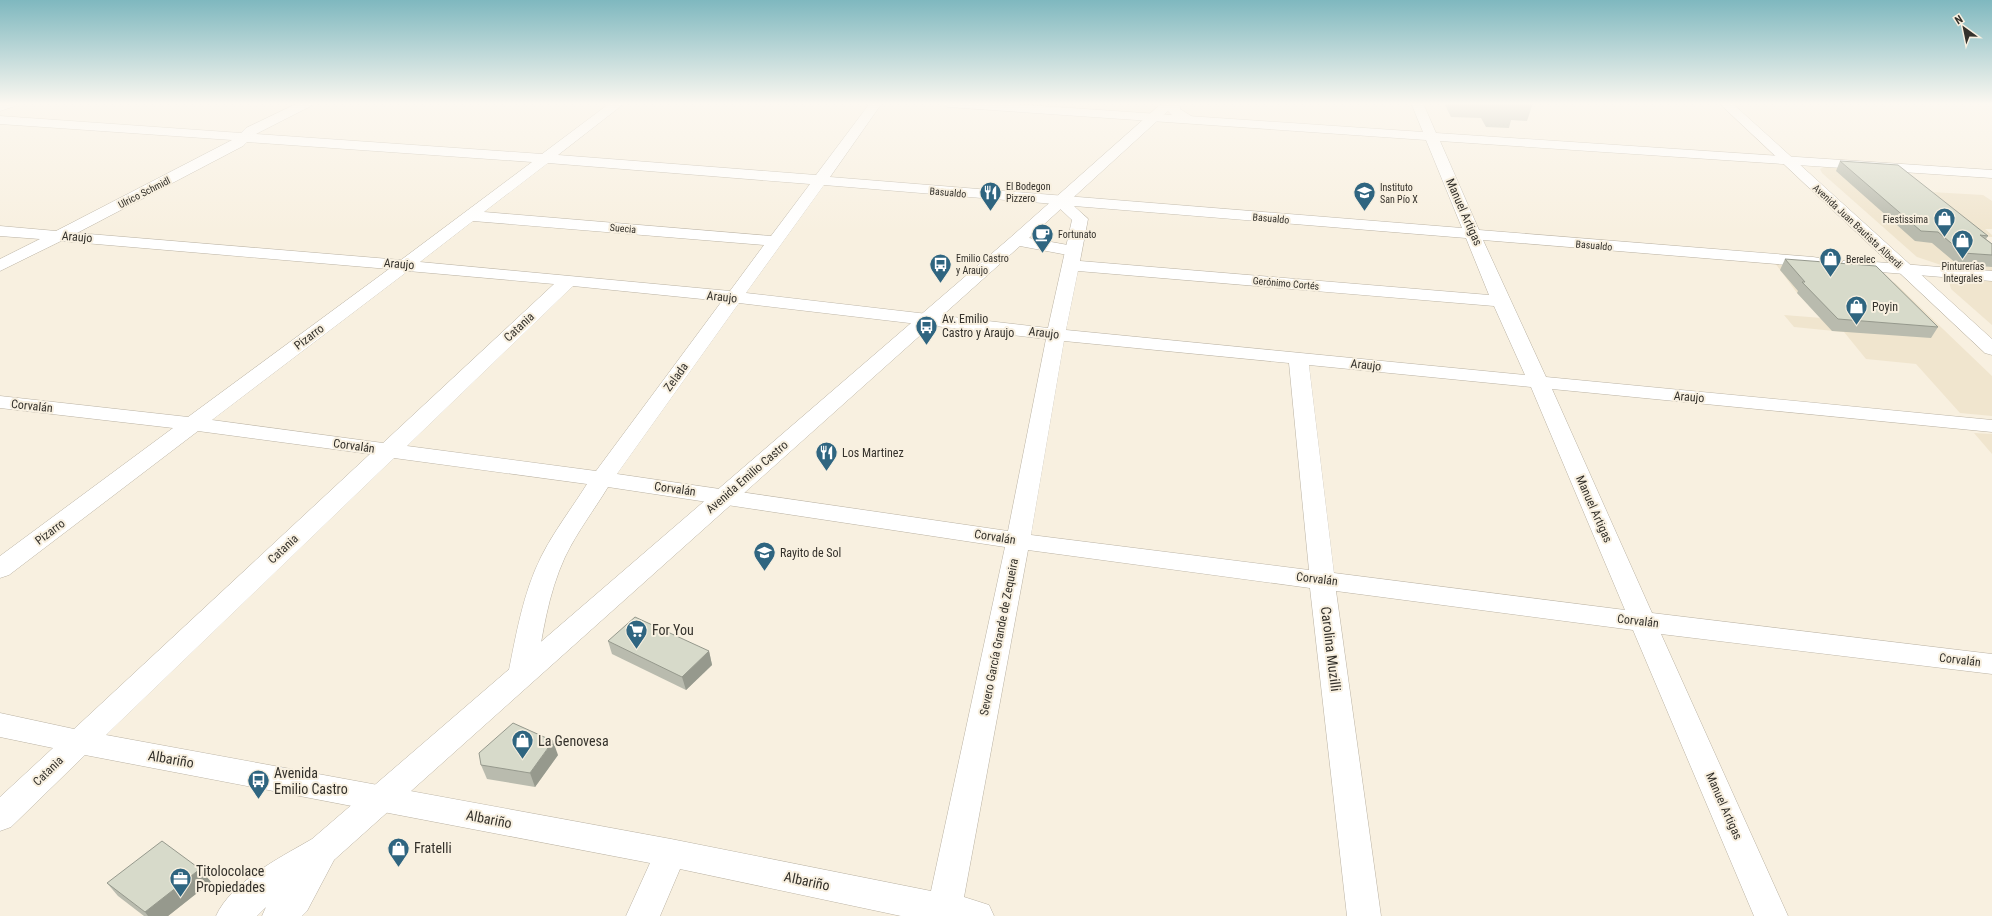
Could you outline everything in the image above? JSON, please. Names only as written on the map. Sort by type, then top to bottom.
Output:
[{"type":"street","name":"Ulrico Schmidl","points":[[0,266],[233,146]]},
{"type":"street","name":"Basualdo","points":[[378,146],[546,158],[1992,276]]},
{"type":"street","name":"Pizarro","points":[[0,569],[562,146]]},
{"type":"street","name":"Zelada","points":[[522,675],[529,637],[548,568],[560,543],[602,479],[845,146]]},
{"type":"street","name":"Avenida Emilio Castro","points":[[237,914],[269,882],[323,849],[1017,240],[1120,146]]},
{"type":"street","name":"Manuel Artigas","points":[[1435,146],[1475,235],[1501,301],[1539,383],[1644,622],[1771,916]]},
{"type":"street","points":[[1570,146],[1992,174]]},
{"type":"street","name":"Avenida Juan Bautista Alberdi","points":[[1771,146],[1992,350]]},
{"type":"street","name":"Severo García Grande de Zequeira","points":[[944,913],[1018,541],[1056,335],[1080,219],[1060,201]]},
{"type":"street","name":"Suecia","points":[[470,216],[776,240]]},
{"type":"street","name":"Araujo","points":[[0,231],[405,264],[927,318],[1056,335],[1992,426]]},
{"type":"street","name":"Gerónimo Cortés","points":[[1017,240],[1072,258],[1501,301]]},
{"type":"street","name":"Catania","points":[[0,817],[568,282]]},
{"type":"street","name":"Carolina Muzilli","points":[[1298,358],[1322,579],[1364,916]]},
{"type":"street","name":"Corvalán","points":[[2,404],[194,424],[725,496],[1018,541],[1322,579],[1644,622],[1992,664]]},
{"type":"street","name":"Albariño","points":[[0,725],[79,742],[670,853],[944,913],[977,916]]},
{"type":"street","name":"Avenida Emilio Castro","points":[[279,916],[295,900],[323,849]]},
{"type":"street","points":[[643,916],[670,853]]},
{"type":"shaded area","points":[[1824,167],[1888,171],[1914,191],[1983,195],[1992,201],[1992,229],[1985,229],[1992,235],[1992,237],[1973,236],[1992,260],[1992,271],[1944,266],[1917,257],[1822,173],[1820,169]]},
{"type":"shaded area","points":[[1775,263],[1895,283],[1992,376],[1992,416],[1960,413],[1916,364],[1866,359],[1844,332],[1794,327],[1784,315],[1822,318],[1797,293]]},
{"type":"shaded area","points":[[1960,278],[1992,280],[1992,325],[1951,289],[1949,282]]},
{"type":"shaded area","points":[[1974,433],[1992,434],[1992,454]]},
{"type":"building","points":[[1840,161],[1898,165],[1988,236],[1980,235],[1992,244],[1992,255],[1963,253],[1938,232],[1921,231]]},
{"type":"building","points":[[1785,259],[1876,266],[1938,327],[1838,319],[1802,282],[1805,282]]},
{"type":"building","points":[[635,617],[709,651],[682,677],[608,641]]},
{"type":"building","points":[[513,723],[553,741],[530,773],[481,765],[479,753]]},
{"type":"building","points":[[162,841],[200,869],[145,912],[107,883]]},
{"type":"place","name":"El Bodegon Pizzero","points":[[991,212]]},
{"type":"place","name":"Instituto San Pío X","points":[[1365,212]]},
{"type":"place","name":"Fiestissima","points":[[1944,238]]},
{"type":"place","name":"Fortunato","points":[[1042,254]]},
{"type":"place","name":"Pinturerías Integrales","points":[[1963,260]]},
{"type":"place","name":"Berelec","points":[[1831,278]]},
{"type":"place","name":"Emilio Castro y Araujo","points":[[940,284]]},
{"type":"place","name":"Poyin","points":[[1856,326]]},
{"type":"place","name":"Av. Emilio Castro y Araujo","points":[[926,346]]},
{"type":"place","name":"Los Martinez","points":[[826,472]]},
{"type":"place","name":"Rayito de Sol","points":[[764,572]]},
{"type":"place","name":"For You","points":[[636,650]]},
{"type":"place","name":"La Genovesa","points":[[522,760]]},
{"type":"place","name":"Avenida Emilio Castro","points":[[258,800]]},
{"type":"place","name":"Fratelli","points":[[398,868]]},
{"type":"place","name":"Titolocolace Propiedades","points":[[181,898]]}]
